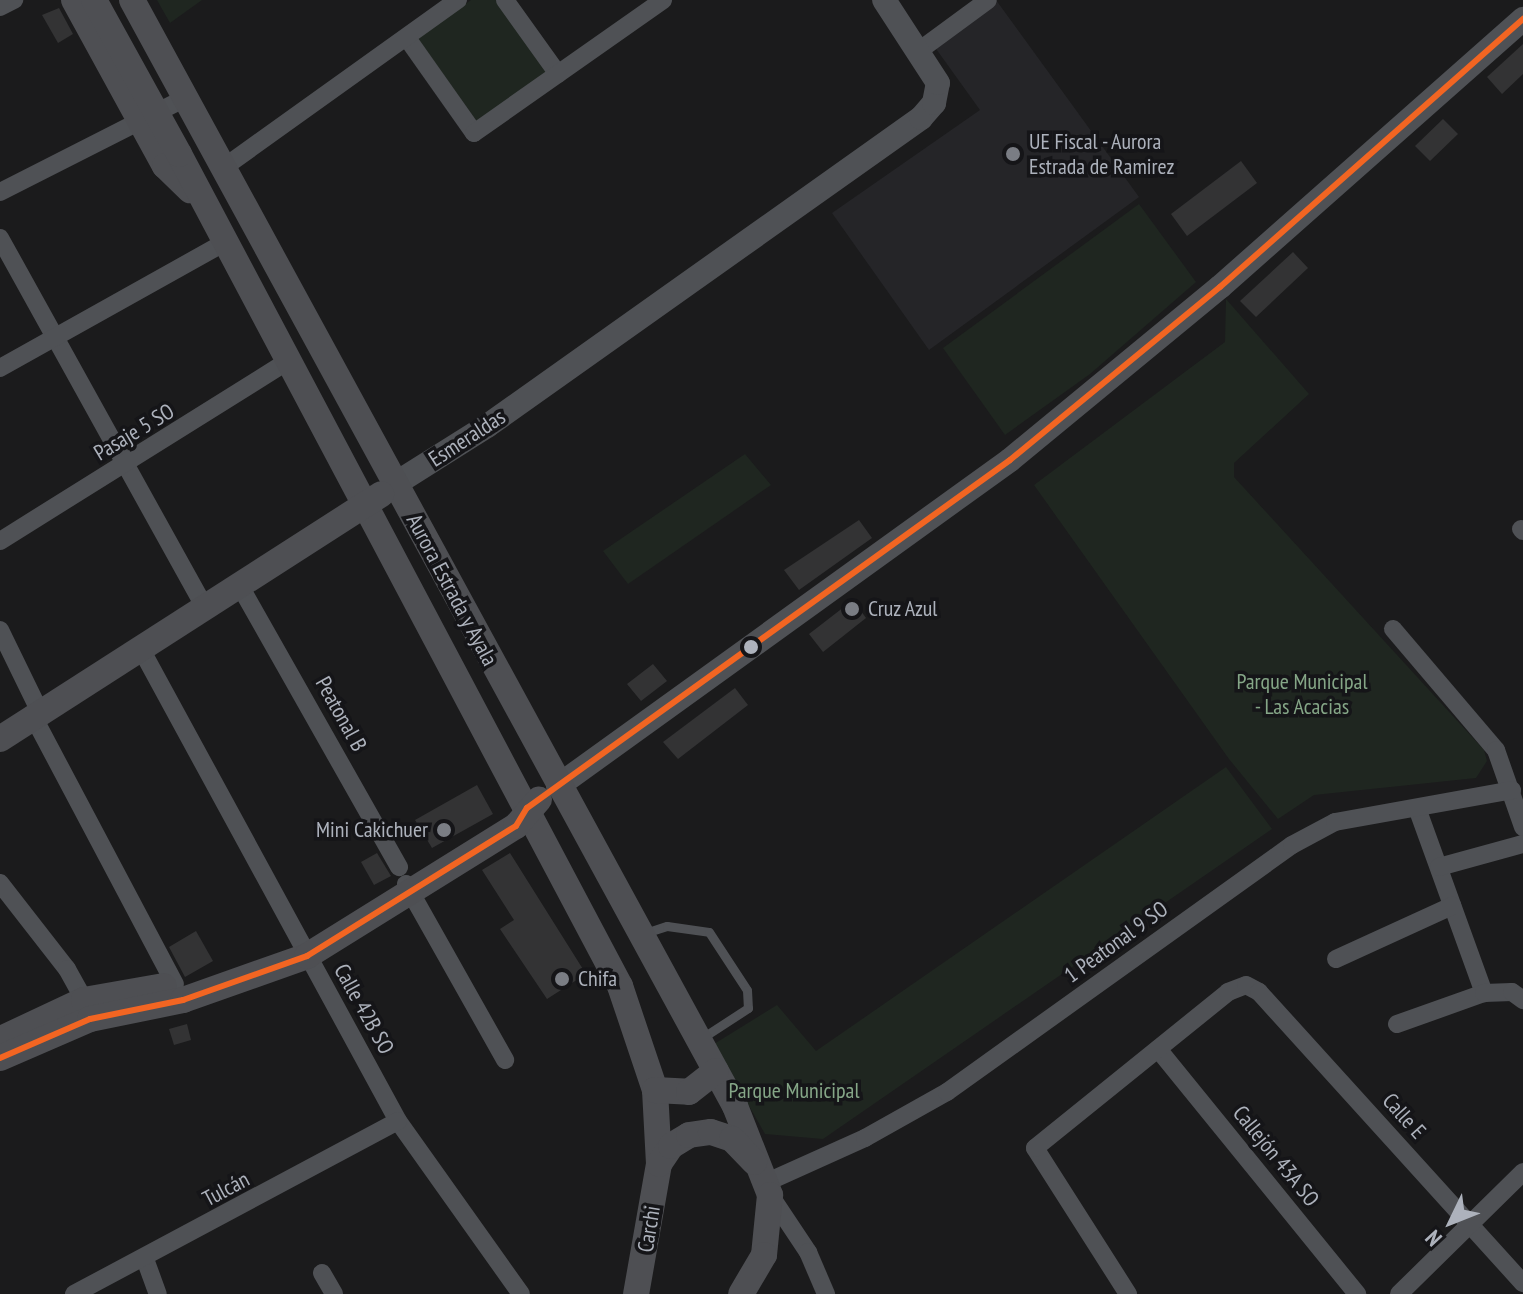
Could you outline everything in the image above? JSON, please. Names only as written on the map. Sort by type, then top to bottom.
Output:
[{"type":"main road","name":"Aurora Estrada y Ayala","points":[[132,0],[558,786],[700,1040],[765,1183]]},
{"type":"main road","name":"Aurora Estrada y Ayala","points":[[82,4],[179,154],[209,208],[620,986],[655,1090],[659,1164]]},
{"type":"main road","points":[[82,4],[165,166],[209,208]]},
{"type":"main road","name":"Esmeraldas","points":[[0,739],[395,484]]},
{"type":"main road","points":[[0,1058],[90,1019],[183,1000],[303,949],[508,813],[527,808],[558,786]]},
{"type":"main road","points":[[0,1040],[84,1000],[175,984],[303,949]]},
{"type":"main road","points":[[655,1090],[689,1092],[716,1071]]},
{"type":"main road","points":[[659,1164],[671,1146],[689,1135],[711,1132],[732,1139],[765,1183],[764,1255],[741,1294]]},
{"type":"main road","name":"Carchi","points":[[636,1294],[659,1164]]},
{"type":"street","points":[[0,7],[14,0]]},
{"type":"street","points":[[223,168],[458,0]]},
{"type":"street","points":[[505,0],[558,74]]},
{"type":"street","points":[[407,38],[474,133],[663,0]]},
{"type":"street","points":[[884,0],[920,50],[988,0]]},
{"type":"street","points":[[558,786],[1010,460],[1220,287],[1523,19]]},
{"type":"street","name":"Esmeraldas","points":[[395,484],[487,426],[921,118],[934,103],[938,83],[920,50]]},
{"type":"street","points":[[0,192],[185,98]]},
{"type":"street","points":[[0,238],[128,464],[205,608]]},
{"type":"street","points":[[0,368],[227,241]]},
{"type":"street","name":"Pasaje 5 SO","points":[[0,541],[128,464],[291,359]]},
{"type":"street","name":"Peatonal B","points":[[240,586],[505,1060]]},
{"type":"street","points":[[1393,629],[1496,750],[1523,827]]},
{"type":"street","points":[[0,630],[37,716],[175,984]]},
{"type":"street","name":"Calle 42B SO","points":[[141,649],[398,1121],[521,1294]]},
{"type":"street","name":"1 Peatonal 9 SO","points":[[765,1183],[865,1138],[947,1092],[1292,845],[1335,822],[1512,790]]},
{"type":"street","points":[[1417,808],[1484,993]]},
{"type":"street","points":[[1439,867],[1523,844]]},
{"type":"street","points":[[0,883],[67,969],[84,1000]]},
{"type":"street","points":[[1336,959],[1452,906]]},
{"type":"street","name":"Calle E","points":[[1158,1049],[1228,992],[1246,985],[1259,992],[1523,1283]]},
{"type":"street","points":[[1397,1024],[1484,993],[1512,992],[1523,1000]]},
{"type":"street","points":[[1128,1294],[1035,1148],[1158,1049]]},
{"type":"street","name":"Callejón 43A SO","points":[[1158,1049],[1357,1294]]},
{"type":"street","name":"Tulcán","points":[[74,1294],[145,1259],[398,1121]]},
{"type":"street","points":[[1399,1294],[1468,1222],[1523,1172]]},
{"type":"street","points":[[765,1183],[808,1252],[826,1294]]},
{"type":"street","points":[[145,1259],[158,1294]]},
{"type":"street","points":[[322,1273],[334,1294]]},
{"type":"lane","points":[[642,934],[667,926],[709,932],[747,990],[748,1008],[700,1040]]},
{"type":"shaded area","name":"UE Fiscal - Aurora Estrada de Ramirez","points":[[996,0],[1139,197],[929,350],[832,213],[980,110],[934,46]]},
{"type":"green space","points":[[157,0],[202,0],[170,23]]},
{"type":"green space","points":[[471,0],[497,0],[549,72],[478,123],[418,39]]},
{"type":"green space","points":[[1139,204],[1196,282],[1090,374],[1005,435],[943,348]]},
{"type":"green space","name":"Parque Municipal - Las Acacias","points":[[1226,299],[1309,394],[1234,463],[1234,477],[1484,750],[1487,761],[1476,778],[1314,795],[1278,819],[1229,759],[1034,485],[1225,342]]},
{"type":"green space","points":[[745,454],[771,485],[628,584],[603,551]]},
{"type":"green space","name":"Parque Municipal","points":[[1226,767],[1272,829],[823,1139],[765,1134],[714,1044],[777,1005],[816,1051]]},
{"type":"building","points":[[59,8],[73,34],[58,43],[42,15]]},
{"type":"building","points":[[1523,44],[1523,74],[1502,94],[1487,77]]},
{"type":"building","points":[[1443,119],[1458,134],[1430,161],[1415,146]]},
{"type":"building","points":[[1241,161],[1257,183],[1187,236],[1171,214]]},
{"type":"building","points":[[1293,252],[1308,268],[1256,317],[1240,301]]},
{"type":"building","points":[[859,520],[872,538],[799,590],[784,570]]},
{"type":"building","points":[[853,600],[866,618],[823,652],[809,634]]},
{"type":"building","points":[[653,664],[667,681],[641,701],[627,684]]},
{"type":"building","points":[[735,688],[748,705],[678,759],[663,742]]},
{"type":"building","points":[[477,785],[493,814],[432,848],[415,820]]},
{"type":"building","points":[[377,853],[391,876],[374,885],[361,862]]},
{"type":"building","points":[[510,853],[586,974],[547,999],[500,929],[514,920],[482,870]]},
{"type":"building","points":[[196,931],[213,961],[185,977],[169,947]]},
{"type":"building","points":[[187,1024],[191,1040],[174,1045],[169,1029]]},
{"type":"transit line","points":[[0,1058],[90,1019],[183,1000],[307,956],[516,826],[527,808],[1010,460],[1220,287],[1523,19]]},
{"type":"place","name":"UE Fiscal - Aurora Estrada de Ramirez","points":[[1013,154]]},
{"type":"place","name":"Cruz Azul","points":[[852,609]]},
{"type":"place","name":"Mini Cakichuer","points":[[444,830]]},
{"type":"place","name":"Chifa","points":[[562,979]]}]
